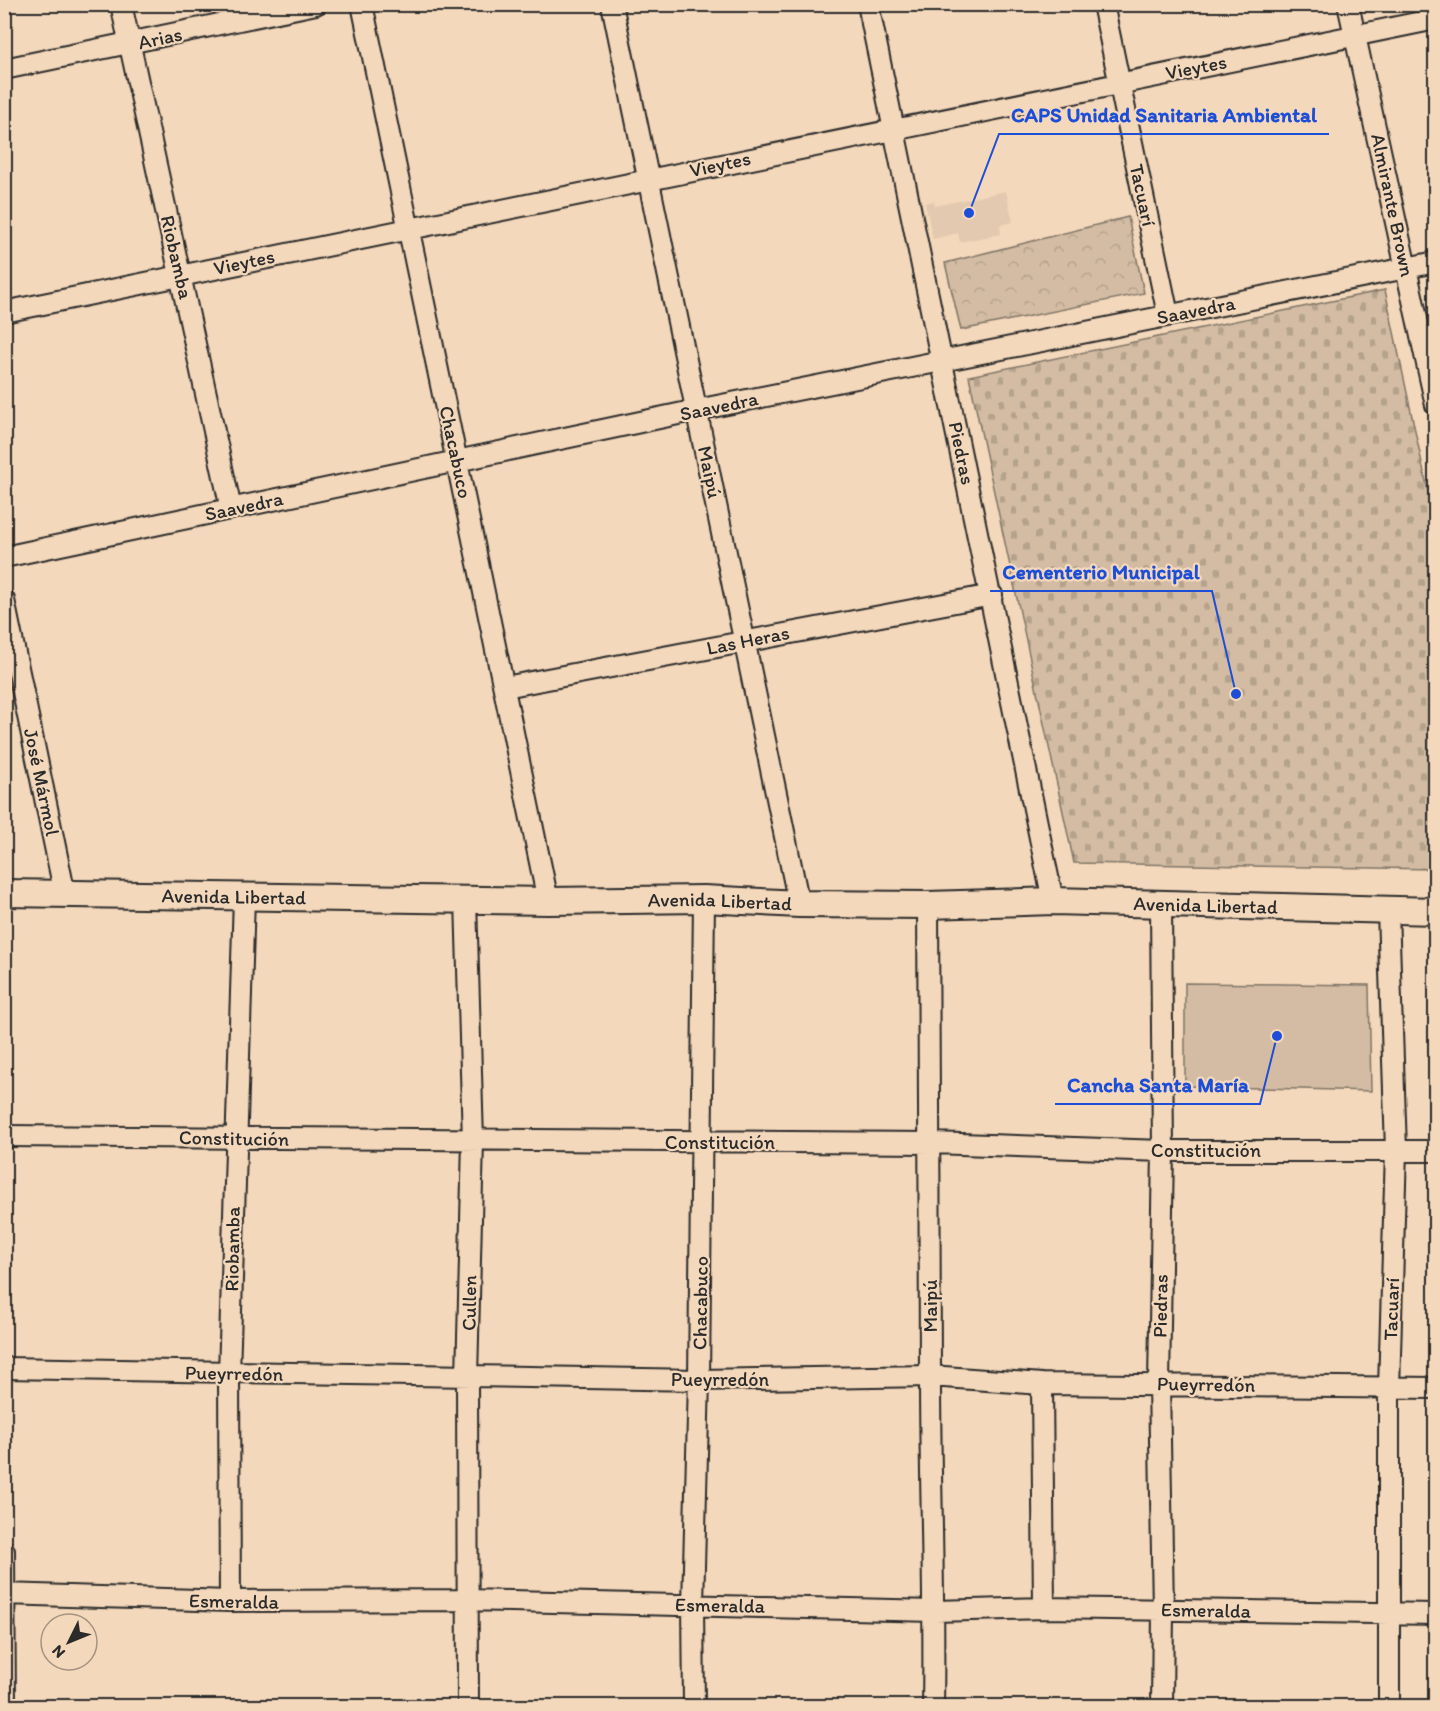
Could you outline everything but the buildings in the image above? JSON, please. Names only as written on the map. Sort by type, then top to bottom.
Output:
[{"type":"main road","name":"Avenida Libertad","points":[[4,893],[548,901],[704,899],[800,904],[928,905],[1053,901],[1436,911]]},
{"type":"street","name":"Riobamba","points":[[121,4],[231,509]]},
{"type":"street","name":"Arias","points":[[4,69],[316,4]]},
{"type":"street","name":"Chacabuco","points":[[362,4],[548,901]]},
{"type":"street","name":"Maipú","points":[[612,4],[800,904]]},
{"type":"street","name":"Piedras","points":[[868,4],[944,360],[1053,901]]},
{"type":"street","name":"Tacuarí","points":[[1103,4],[1168,315]]},
{"type":"street","name":"Almirante Brown","points":[[1348,4],[1436,405]]},
{"type":"street","name":"Vieytes","points":[[4,312],[1436,19]]},
{"type":"street","name":"Saavedra","points":[[4,557],[697,410],[1436,262]]},
{"type":"street","name":"Las Heras","points":[[505,687],[992,595]]},
{"type":"street","name":"José Mármol","points":[[4,600],[65,895]]},
{"type":"street","name":"Riobamba","points":[[230,1602],[229,1374],[234,1138],[244,897]]},
{"type":"street","name":"Chacabuco","points":[[694,1707],[693,1604],[699,1380],[704,899]]},
{"type":"street","name":"Cullen","points":[[466,900],[473,1141],[467,1377],[468,1707]]},
{"type":"street","name":"Maipú","points":[[928,905],[932,1143],[930,1376],[935,1611],[933,1707]]},
{"type":"street","name":"Piedras","points":[[1161,905],[1163,1151],[1159,1383],[1163,1610],[1162,1707]]},
{"type":"street","name":"Tacuarí","points":[[1388,911],[1396,1150],[1389,1388],[1389,1707]]},
{"type":"street","name":"Constitución","points":[[4,1136],[932,1143],[1163,1151],[1436,1151]]},
{"type":"street","name":"Pueyrredón","points":[[4,1368],[229,1374],[699,1380],[930,1376],[1042,1384],[1159,1383],[1436,1388]]},
{"type":"street","points":[[1042,1384],[1044,1608]]},
{"type":"street","points":[[4,1551],[5,1707]]},
{"type":"street","name":"Esmeralda","points":[[5,1594],[230,1602],[468,1600],[935,1611],[1044,1608],[1436,1614]]},
{"type":"shaded area","points":[[1006,191],[1013,222],[1000,225],[1001,234],[960,242],[958,233],[933,239],[925,203],[934,201],[935,206]]},
{"type":"green space","points":[[1128,217],[1144,293],[961,330],[945,263]]},
{"type":"green space","points":[[1385,290],[1435,524],[1435,869],[1074,863],[969,376]]},
{"type":"green space","points":[[1185,983],[1369,985],[1371,1091],[1185,1086]]},
{"type":"place","name":"CAPS Unidad Sanitaria Ambiental","points":[[969,213]]},
{"type":"place","name":"Cementerio Municipal","points":[[1236,694]]},
{"type":"place","name":"Cancha Santa María","points":[[1277,1036]]}]
